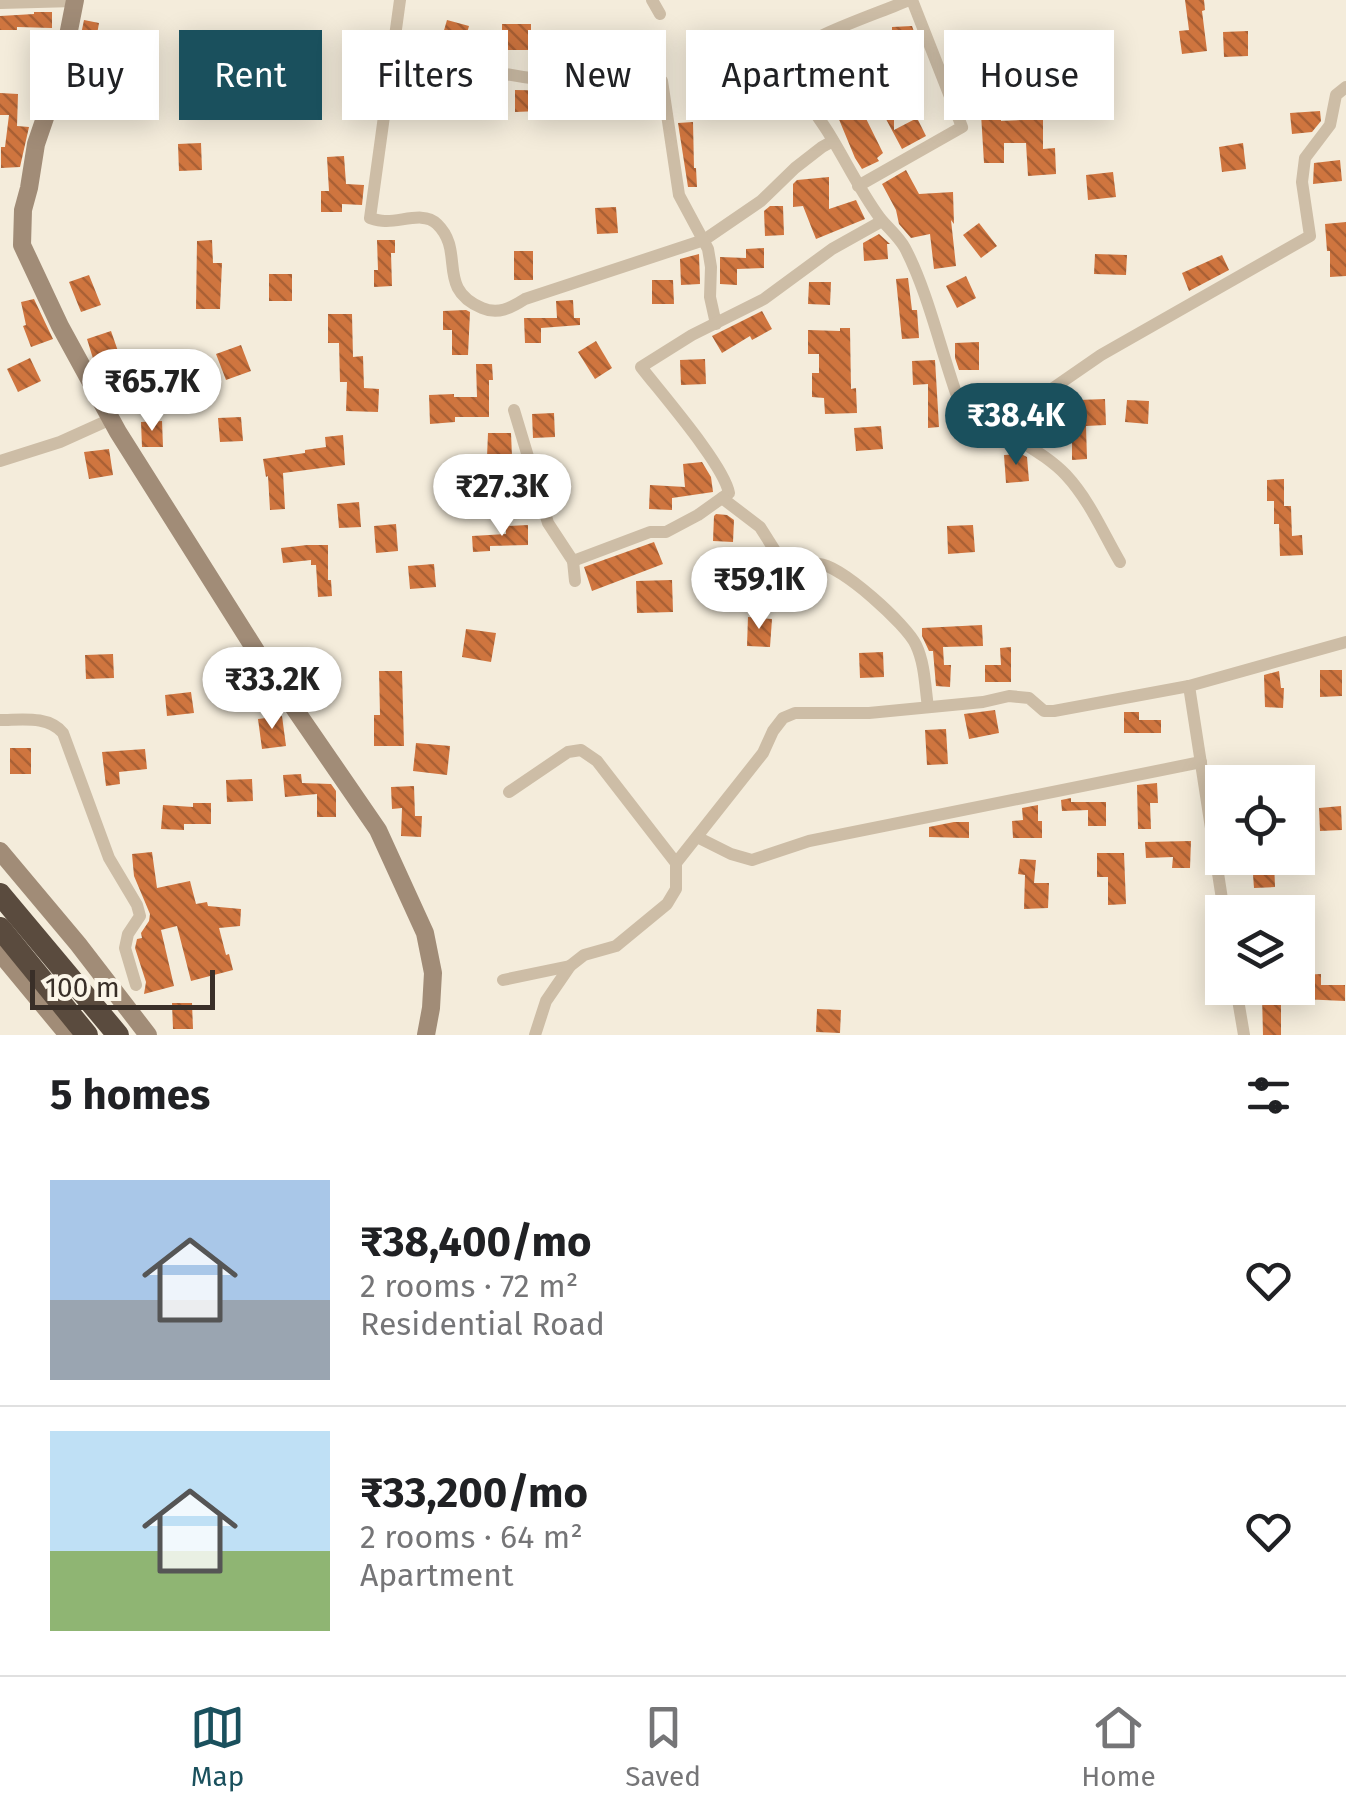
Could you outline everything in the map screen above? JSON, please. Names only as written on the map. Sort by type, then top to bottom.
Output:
[{"type":"highway","points":[[0,894],[118,1035]]},
{"type":"highway","points":[[0,928],[87,1035]]},
{"type":"main road","points":[[75,0],[61,71],[36,144],[23,210],[22,245],[60,326],[111,418],[270,673],[378,830],[425,934],[433,973],[426,1035]]},
{"type":"main road","points":[[0,851],[148,1035]]},
{"type":"main road","points":[[0,953],[68,1035]]},
{"type":"street","points":[[0,2],[75,0]]},
{"type":"street","points":[[397,30],[400,0]]},
{"type":"street","points":[[652,0],[660,14]]},
{"type":"street","points":[[858,186],[962,127],[911,0],[795,49],[788,58],[790,72],[858,186],[903,244],[964,408],[986,428],[1042,454],[1064,474],[1087,500],[1120,562]]},
{"type":"street","points":[[508,75],[564,81],[662,81],[679,195],[704,240],[712,266],[710,297],[716,324]]},
{"type":"street","points":[[986,428],[1021,411],[1101,356],[1310,236],[1302,182],[1305,158],[1330,125],[1336,96],[1346,87]]},
{"type":"street","points":[[385,120],[370,218],[426,218],[437,224],[446,237],[460,295],[492,312],[509,310],[525,299],[704,240],[752,207],[822,147],[834,142]]},
{"type":"street","points":[[572,561],[650,532],[666,532],[729,493],[727,483],[641,367],[764,299],[832,248],[882,221]]},
{"type":"street","points":[[514,410],[548,522],[572,561],[575,581]]},
{"type":"street","points":[[0,461],[60,442],[111,418]]},
{"type":"street","points":[[722,498],[760,527],[789,574],[819,564],[833,570],[864,591],[906,629],[916,645],[928,708]]},
{"type":"street","points":[[676,862],[764,753],[782,718],[795,712],[869,713],[1008,696],[1029,698],[1044,711],[1054,711],[1188,686],[1346,642]]},
{"type":"street","points":[[1188,686],[1221,895]]},
{"type":"street","points":[[0,720],[48,722],[63,733],[108,858],[137,905],[140,916],[128,934],[125,948],[136,985]]},
{"type":"street","points":[[509,792],[568,752],[581,750],[596,761],[676,862],[676,889],[666,904],[616,946],[584,955],[570,966],[546,1001],[535,1035]]},
{"type":"street","points":[[697,837],[731,854],[752,860],[766,858],[809,841],[1201,762]]},
{"type":"street","points":[[503,980],[570,966]]},
{"type":"street","points":[[1239,1005],[1244,1035]]},
{"type":"building","points":[[1185,0],[1204,0],[1207,51],[1182,54],[1179,31],[1189,30]]},
{"type":"building","points":[[52,12],[52,28],[0,30],[0,16]]},
{"type":"building","points":[[84,20],[99,23],[98,30],[82,30]]},
{"type":"building","points":[[447,20],[469,26],[468,30],[444,30]]},
{"type":"building","points":[[502,24],[531,24],[528,50],[508,50],[508,30],[502,30]]},
{"type":"building","points":[[912,26],[913,30],[892,30]]},
{"type":"building","points":[[1248,31],[1248,56],[1224,57],[1223,32]]},
{"type":"building","points":[[515,90],[528,90],[528,111],[515,112]]},
{"type":"building","points":[[0,93],[18,94],[17,126],[29,127],[20,167],[1,168],[1,147],[5,147],[9,115],[0,115]]},
{"type":"building","points":[[1320,111],[1321,121],[1312,132],[1292,134],[1290,113]]},
{"type":"building","points":[[839,120],[867,120],[883,153],[877,158],[879,161],[862,169]]},
{"type":"building","points":[[886,120],[894,120],[894,130],[918,120],[926,136],[902,149]]},
{"type":"building","points":[[981,120],[1043,120],[1043,149],[1055,148],[1056,174],[1028,176],[1026,143],[1004,143],[1004,163],[984,163]]},
{"type":"building","points":[[693,122],[697,187],[688,187],[678,123]]},
{"type":"building","points":[[201,143],[202,170],[179,171],[178,144]]},
{"type":"building","points":[[1243,143],[1246,169],[1222,172],[1219,147]]},
{"type":"building","points":[[344,156],[346,184],[364,185],[362,205],[342,204],[342,212],[321,212],[321,191],[329,191],[327,157]]},
{"type":"building","points":[[1340,160],[1342,181],[1313,184],[1314,163]]},
{"type":"building","points":[[906,170],[919,194],[953,192],[954,224],[951,220],[956,266],[934,269],[930,234],[911,238],[899,224],[882,184]]},
{"type":"building","points":[[1113,172],[1116,197],[1088,200],[1086,175]]},
{"type":"building","points":[[829,177],[829,209],[856,200],[865,219],[816,239],[803,206],[793,207],[793,184],[797,180]]},
{"type":"building","points":[[770,206],[783,206],[784,235],[765,236],[764,211]]},
{"type":"building","points":[[616,207],[618,233],[597,234],[595,208]]},
{"type":"building","points":[[1346,222],[1346,276],[1330,277],[1325,224]]},
{"type":"building","points":[[979,223],[997,246],[981,258],[963,235]]},
{"type":"building","points":[[879,234],[890,244],[888,259],[864,261],[863,243]]},
{"type":"building","points":[[212,240],[213,263],[222,263],[220,309],[196,309],[197,241]]},
{"type":"building","points":[[377,240],[395,240],[395,253],[391,253],[392,286],[374,287]]},
{"type":"building","points":[[764,248],[764,268],[737,269],[737,285],[720,284],[720,257],[746,258],[746,249]]},
{"type":"building","points":[[514,251],[533,251],[533,280],[514,280]]},
{"type":"building","points":[[699,254],[700,284],[681,285],[680,259]]},
{"type":"building","points":[[1095,254],[1127,255],[1126,275],[1094,274]]},
{"type":"building","points":[[1222,255],[1229,270],[1189,291],[1182,273]]},
{"type":"building","points":[[269,274],[292,274],[292,301],[269,301]]},
{"type":"building","points":[[89,275],[101,305],[81,312],[69,282]]},
{"type":"building","points":[[966,276],[976,298],[957,308],[946,286]]},
{"type":"building","points":[[908,278],[912,310],[917,310],[919,338],[902,339],[896,279]]},
{"type":"building","points":[[652,280],[673,280],[674,304],[652,304]]},
{"type":"building","points":[[809,282],[831,282],[830,305],[808,304]]},
{"type":"building","points":[[34,299],[53,339],[31,347],[23,326],[26,325],[21,302]]},
{"type":"building","points":[[573,300],[574,318],[580,318],[580,325],[541,328],[541,343],[525,343],[524,318],[557,318],[556,301]]},
{"type":"building","points":[[443,311],[470,312],[468,355],[452,355],[452,330],[443,330]]},
{"type":"building","points":[[762,311],[772,329],[752,340],[750,336],[722,353],[712,336]]},
{"type":"building","points":[[328,314],[352,314],[353,357],[363,356],[364,388],[379,389],[378,412],[346,411],[347,382],[340,382],[339,343],[328,343]]},
{"type":"building","points":[[850,328],[851,389],[856,388],[857,413],[825,414],[824,398],[812,397],[812,373],[819,373],[819,354],[808,354],[808,330]]},
{"type":"building","points":[[111,331],[120,357],[95,365],[87,339]]},
{"type":"building","points":[[596,341],[612,368],[595,379],[578,352]]},
{"type":"building","points":[[979,342],[979,370],[959,370],[955,343]]},
{"type":"building","points":[[241,345],[251,371],[226,380],[216,354]]},
{"type":"building","points":[[30,358],[41,381],[18,392],[7,369]]},
{"type":"building","points":[[705,359],[706,384],[681,385],[680,360]]},
{"type":"building","points":[[935,360],[939,427],[928,428],[928,384],[913,385],[912,361]]},
{"type":"building","points":[[476,364],[492,364],[489,417],[455,417],[455,422],[430,424],[429,395],[477,397]]},
{"type":"building","points":[[1105,399],[1106,425],[1086,426],[1087,459],[1072,460],[1072,434],[1035,433],[1037,411],[1080,412],[1079,400]]},
{"type":"building","points":[[1127,400],[1149,401],[1148,424],[1125,422]]},
{"type":"building","points":[[554,413],[555,437],[533,438],[532,414]]},
{"type":"building","points":[[241,417],[243,441],[220,442],[218,418]]},
{"type":"building","points":[[162,421],[163,447],[142,447],[141,422]]},
{"type":"building","points":[[881,426],[883,449],[856,451],[854,428]]},
{"type":"building","points":[[488,433],[511,433],[512,457],[487,457]]},
{"type":"building","points":[[343,435],[345,465],[283,473],[285,509],[270,510],[263,459],[326,447],[325,437]]},
{"type":"building","points":[[109,449],[113,475],[89,479],[84,452]]},
{"type":"building","points":[[1004,455],[1027,457],[1029,481],[1006,483]]},
{"type":"building","points":[[702,462],[711,477],[713,492],[672,498],[672,510],[649,509],[650,485],[685,487],[683,464]]},
{"type":"building","points":[[1284,479],[1284,506],[1291,506],[1292,536],[1302,535],[1303,555],[1280,556],[1279,524],[1274,524],[1274,501],[1267,501],[1267,480]]},
{"type":"building","points":[[359,502],[361,527],[339,528],[337,504]]},
{"type":"building","points":[[716,514],[734,520],[733,542],[713,541]]},
{"type":"building","points":[[396,524],[398,551],[376,553],[374,526]]},
{"type":"building","points":[[528,525],[528,545],[490,546],[490,551],[473,552],[472,536],[506,534],[506,526]]},
{"type":"building","points":[[973,525],[975,552],[948,554],[947,526]]},
{"type":"building","points":[[654,542],[663,564],[592,591],[584,567]]},
{"type":"building","points":[[328,545],[332,596],[318,597],[316,565],[311,565],[311,560],[283,563],[281,548]]},
{"type":"building","points":[[434,564],[436,587],[410,589],[408,566]]},
{"type":"building","points":[[672,580],[673,612],[637,613],[636,581]]},
{"type":"building","points":[[748,617],[772,619],[770,647],[747,646]]},
{"type":"building","points":[[982,625],[983,646],[943,647],[944,665],[951,665],[950,687],[936,686],[933,651],[929,651],[922,628]]},
{"type":"building","points":[[466,629],[496,633],[491,662],[462,657]]},
{"type":"building","points":[[1011,647],[1011,682],[985,682],[985,665],[1001,665],[1000,648]]},
{"type":"building","points":[[883,652],[884,677],[860,678],[859,653]]},
{"type":"building","points":[[113,654],[114,678],[86,679],[85,655]]},
{"type":"building","points":[[1320,670],[1342,670],[1342,696],[1320,697]]},
{"type":"building","points":[[379,671],[402,671],[404,746],[374,746],[374,715],[380,715]]},
{"type":"building","points":[[1279,671],[1284,688],[1283,708],[1265,707],[1264,675]]},
{"type":"building","points":[[191,692],[194,713],[167,716],[165,695]]},
{"type":"building","points":[[995,710],[999,733],[969,739],[964,714]]},
{"type":"building","points":[[1124,712],[1139,712],[1139,720],[1161,720],[1161,733],[1124,733]]},
{"type":"building","points":[[282,716],[286,746],[262,749],[258,719]]},
{"type":"building","points":[[946,729],[948,764],[927,765],[925,730]]},
{"type":"building","points":[[416,743],[450,746],[447,775],[413,771]]},
{"type":"building","points":[[10,748],[31,748],[31,774],[10,774]]},
{"type":"building","points":[[145,749],[147,769],[119,772],[120,784],[106,786],[102,752]]},
{"type":"building","points":[[301,774],[302,783],[331,784],[336,791],[336,817],[317,817],[317,794],[285,797],[283,775]]},
{"type":"building","points":[[252,779],[253,801],[227,802],[226,780]]},
{"type":"building","points":[[1157,783],[1158,803],[1150,803],[1151,829],[1138,829],[1137,785]]},
{"type":"building","points":[[414,786],[415,816],[422,816],[421,837],[401,836],[402,808],[392,809],[391,787]]},
{"type":"building","points":[[1071,798],[1071,802],[1106,802],[1106,826],[1088,826],[1088,810],[1062,811],[1061,800]]},
{"type":"building","points":[[193,803],[211,803],[211,824],[184,824],[184,830],[161,829],[163,805],[193,807]]},
{"type":"building","points":[[1038,805],[1042,838],[1013,838],[1012,821],[1023,820],[1022,808]]},
{"type":"building","points":[[1341,806],[1342,830],[1320,831],[1319,808]]},
{"type":"building","points":[[969,822],[969,838],[929,837],[929,827]]},
{"type":"building","points":[[1191,841],[1190,868],[1172,868],[1173,857],[1146,858],[1145,842]]},
{"type":"building","points":[[152,852],[157,888],[190,881],[196,904],[207,902],[208,906],[241,909],[240,926],[219,928],[233,970],[191,981],[177,926],[161,930],[174,986],[144,994],[146,982],[135,948],[150,914],[134,876],[132,854]]},
{"type":"building","points":[[1097,853],[1124,853],[1126,904],[1108,905],[1108,877],[1097,877]]},
{"type":"building","points":[[1020,859],[1036,860],[1034,883],[1049,883],[1048,908],[1024,909],[1025,875],[1018,874]]},
{"type":"building","points":[[1253,875],[1275,875],[1275,887],[1254,888]]},
{"type":"building","points":[[1315,974],[1321,974],[1321,985],[1345,985],[1345,1001],[1315,1000]]},
{"type":"building","points":[[172,1003],[192,1003],[193,1029],[173,1029]]},
{"type":"building","points":[[1262,1005],[1281,1005],[1281,1035],[1263,1035]]},
{"type":"building","points":[[817,1009],[841,1010],[840,1033],[816,1032]]}]
